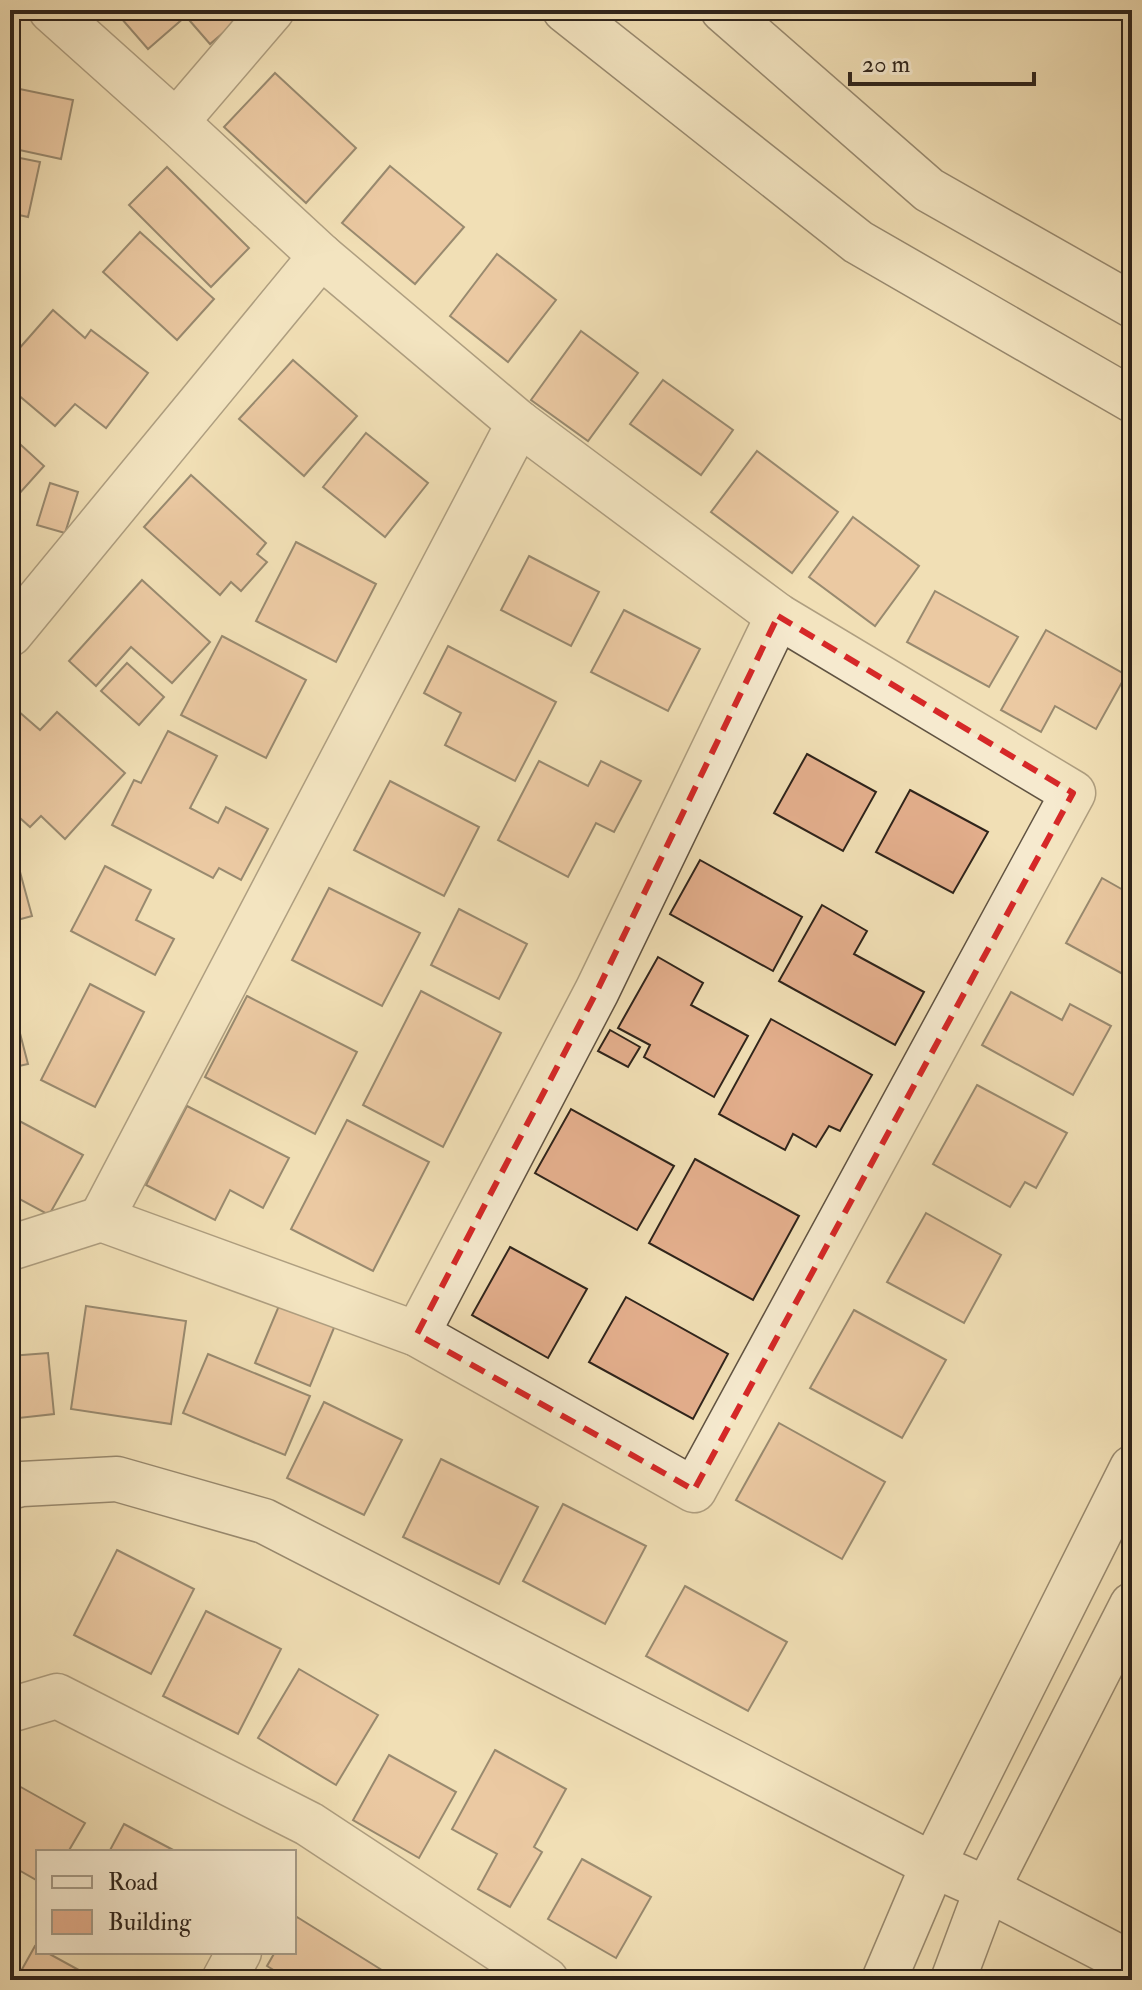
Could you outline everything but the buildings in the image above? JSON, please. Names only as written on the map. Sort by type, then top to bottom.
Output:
[{"type":"street","points":[[10,1248],[101,1219],[417,1334],[694,1490],[1073,793],[778,616],[519,423],[321,256],[51,10]]},
{"type":"street","points":[[176,122],[272,10]]},
{"type":"street","points":[[565,10],[858,242],[1132,400]]},
{"type":"street","points":[[723,10],[929,190],[1132,305]]},
{"type":"street","points":[[10,634],[321,256]]},
{"type":"street","points":[[101,1219],[519,423]]},
{"type":"street","points":[[417,1334],[597,991],[778,616]]},
{"type":"street","points":[[884,1980],[933,1865],[1132,1468]]},
{"type":"street","points":[[10,1487],[117,1479],[264,1521],[1132,1964]]},
{"type":"street","points":[[953,1980],[987,1889],[1132,1605]]},
{"type":"street","points":[[10,1710],[57,1696],[546,1980]]},
{"type":"street","points":[[224,1980],[238,1954]]},
{"type":"highlighted area","points":[[778,616],[1073,793],[694,1490],[417,1334],[597,991]]}]
